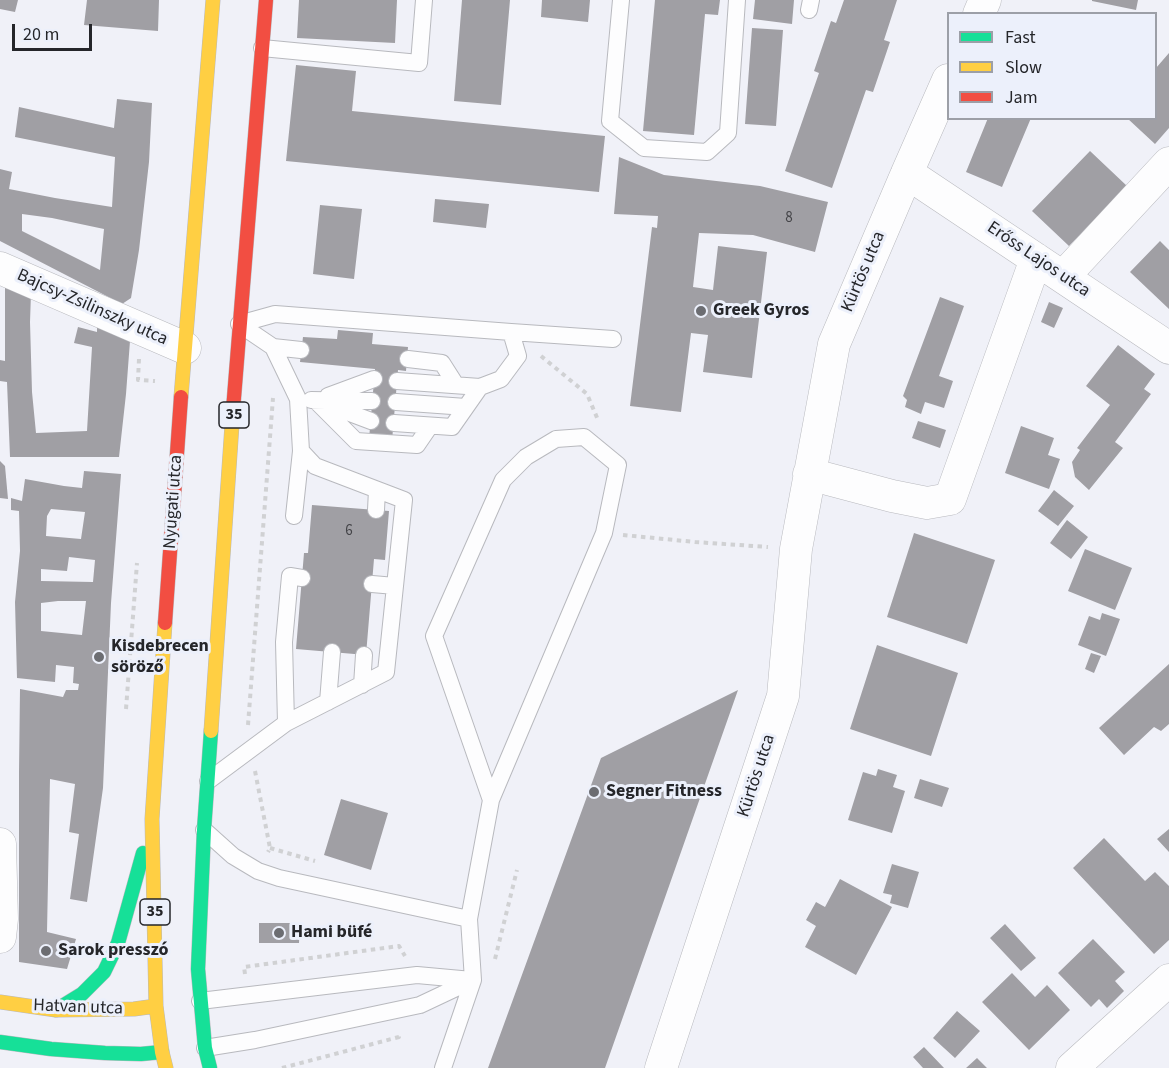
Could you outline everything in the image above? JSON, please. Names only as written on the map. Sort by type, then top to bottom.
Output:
[{"type":"main road","name":"Nyugati utca","points":[[162,1005],[153,819],[184,348],[213,0]]},
{"type":"main road","name":"35","points":[[210,1068],[200,1049],[194,1002],[198,969],[207,781],[239,324],[266,0]]},
{"type":"main road","points":[[56,1010],[82,994],[104,972],[118,943],[153,819]]},
{"type":"main road","name":"Hatvan utca","points":[[0,1002],[56,1010],[134,1010],[162,1005]]},
{"type":"main road","name":"35","points":[[162,1005],[168,1051],[166,1068]]},
{"type":"main road","points":[[0,1042],[105,1053],[141,1054],[168,1051]]},
{"type":"street","name":"Kürtös utca","points":[[661,1068],[783,696],[796,549],[834,345],[947,82]]},
{"type":"street","points":[[1063,277],[1169,163]]},
{"type":"street","name":"Erőss Lajos utca","points":[[907,173],[1169,348]]},
{"type":"street","points":[[809,474],[927,503],[950,499],[1036,259]]},
{"type":"street","name":"Bajcsy-Zsilinszky utca","points":[[0,267],[184,348]]},
{"type":"street","points":[[0,844],[2,919],[0,937]]},
{"type":"street","points":[[1072,1068],[1169,980]]},
{"type":"lane","points":[[262,48],[418,63],[424,0]]},
{"type":"lane","points":[[621,0],[610,121],[644,148],[707,152],[728,133],[737,0]]},
{"type":"lane","points":[[239,324],[275,314],[613,339]]},
{"type":"lane","points":[[239,324],[273,347],[301,350]]},
{"type":"lane","points":[[397,381],[480,387],[501,379],[518,356],[511,332]]},
{"type":"lane","points":[[273,347],[298,399],[301,451],[294,516]]},
{"type":"lane","points":[[408,358],[442,363],[456,385]]},
{"type":"lane","points":[[316,401],[374,379]]},
{"type":"lane","points":[[394,423],[452,428],[480,387]]},
{"type":"lane","points":[[298,399],[372,400]]},
{"type":"lane","points":[[316,401],[371,422]]},
{"type":"lane","points":[[316,401],[356,441],[417,446],[430,426]]},
{"type":"lane","points":[[396,402],[466,407]]},
{"type":"lane","points":[[443,1068],[473,980],[469,919],[491,800],[604,533],[618,465],[584,437],[556,439],[526,457],[503,480],[434,636],[491,800]]},
{"type":"lane","points":[[207,781],[286,723],[386,672],[404,500],[315,466],[301,451]]},
{"type":"lane","points":[[376,510],[377,490]]},
{"type":"lane","points":[[286,723],[284,642],[290,576],[302,578]]},
{"type":"lane","points":[[372,584],[395,586]]},
{"type":"lane","points":[[328,702],[332,652]]},
{"type":"lane","points":[[362,685],[364,655]]},
{"type":"lane","points":[[204,830],[233,856],[258,871],[279,878],[469,919]]},
{"type":"lane","points":[[194,1002],[417,975],[473,980]]},
{"type":"lane","points":[[200,1049],[255,1040],[420,1005],[473,980]]},
{"type":"path","points":[[511,332],[587,394],[600,424]]},
{"type":"path","points":[[248,728],[273,392]]},
{"type":"path","points":[[604,533],[796,549]]},
{"type":"path","points":[[126,709],[137,560]]},
{"type":"path","points":[[254,769],[270,848]]},
{"type":"path","points":[[495,961],[517,870]]},
{"type":"path","points":[[244,967],[399,946]]},
{"type":"path","points":[[282,1068],[399,1037]]},
{"type":"building","points":[[0,0],[18,0],[15,12],[0,9]]},
{"type":"building","points":[[87,0],[159,0],[158,31],[84,25]]},
{"type":"building","points":[[299,0],[397,0],[395,43],[297,38]]},
{"type":"building","points":[[462,0],[510,0],[501,105],[454,101]]},
{"type":"building","points":[[542,0],[590,0],[588,22],[541,17]]},
{"type":"building","points":[[655,0],[720,0],[718,15],[705,14],[694,135],[643,131]]},
{"type":"building","points":[[755,0],[794,0],[792,24],[753,19]]},
{"type":"building","points":[[844,0],[897,0],[884,40],[890,42],[873,92],[866,90],[832,188],[785,171],[819,73],[814,71],[831,21],[836,23]]},
{"type":"building","points":[[1092,0],[1138,0],[1136,10]]},
{"type":"building","points":[[752,28],[783,30],[776,126],[745,124]]},
{"type":"building","points":[[1169,53],[1169,128],[1155,144],[1129,120],[1157,120],[1157,67]]},
{"type":"building","points":[[296,65],[356,71],[352,111],[605,136],[599,192],[286,161]]},
{"type":"building","points":[[117,99],[152,103],[149,162],[139,250],[131,298],[122,304],[0,241],[0,169],[12,172],[9,189],[112,207],[115,157],[15,137],[19,107],[114,128]],"holes":[[[22,214],[104,229],[100,270],[22,231]]]},
{"type":"building","points":[[987,120],[1030,120],[1002,187],[966,172]]},
{"type":"building","points":[[1090,151],[1127,186],[1069,246],[1032,211]]},
{"type":"building","name":"Greek Gyros","points":[[619,157],[664,175],[760,186],[828,202],[815,252],[753,235],[699,233],[693,287],[713,290],[718,246],[767,252],[752,378],[703,372],[708,335],[691,333],[681,412],[630,406],[652,227],[657,228],[658,216],[614,214]]},
{"type":"building","points":[[435,199],[489,204],[486,228],[433,222]]},
{"type":"building","points":[[320,205],[362,209],[354,279],[313,274]]},
{"type":"building","points":[[1160,241],[1169,250],[1169,309],[1130,272]]},
{"type":"building","points":[[5,284],[31,293],[32,392],[36,433],[87,431],[92,347],[74,343],[78,327],[97,332],[97,326],[130,341],[119,457],[10,457],[7,382],[0,381],[0,360],[5,361]]},
{"type":"building","points":[[940,297],[964,306],[939,376],[953,381],[944,408],[925,402],[921,414],[905,407],[907,400],[903,396]]},
{"type":"building","points":[[1049,302],[1063,308],[1054,328],[1041,322]]},
{"type":"building","points":[[338,330],[373,333],[372,344],[408,347],[406,371],[398,370],[392,441],[369,439],[375,369],[300,362],[303,337],[337,339]]},
{"type":"building","points":[[1118,345],[1155,374],[1144,389],[1151,394],[1115,442],[1123,448],[1089,490],[1075,477],[1072,462],[1080,450],[1077,448],[1110,405],[1086,386]]},
{"type":"building","points":[[918,421],[946,430],[940,448],[912,438]]},
{"type":"building","points":[[1021,426],[1054,438],[1048,455],[1060,459],[1049,489],[1005,473]]},
{"type":"building","points":[[0,461],[5,466],[8,499],[0,498]]},
{"type":"building","points":[[84,471],[121,474],[111,603],[103,788],[87,902],[70,899],[79,834],[69,832],[75,784],[50,779],[47,932],[76,939],[67,969],[19,962],[20,689],[63,697],[66,690],[78,690],[79,684],[73,683],[74,667],[56,665],[55,682],[17,678],[15,602],[20,551],[19,511],[11,510],[11,498],[22,501],[25,479],[82,488]],"holes":[[[51,509],[85,512],[81,539],[46,536],[47,516]],[[69,557],[95,560],[93,582],[41,581],[41,569],[67,571]],[[86,601],[82,635],[41,631],[41,603]]]},
{"type":"building","points":[[1054,490],[1074,506],[1058,526],[1038,511]]},
{"type":"building","points":[[312,505],[389,511],[385,560],[374,559],[366,655],[296,649],[304,553],[308,553]]},
{"type":"building","points":[[1067,520],[1088,537],[1071,559],[1050,543]]},
{"type":"building","points":[[914,533],[995,560],[967,644],[887,617]]},
{"type":"building","points":[[1085,549],[1132,568],[1115,610],[1068,591]]},
{"type":"building","points":[[1102,613],[1120,619],[1106,656],[1078,645],[1089,616],[1100,620]]},
{"type":"building","points":[[877,645],[958,673],[931,756],[850,729]]},
{"type":"building","points":[[1091,653],[1101,656],[1094,673],[1085,669]]},
{"type":"building","points":[[1169,664],[1169,724],[1161,731],[1154,727],[1124,755],[1099,728]]},
{"type":"building","points":[[738,690],[605,1068],[488,1068],[601,758]]},
{"type":"building","points":[[878,769],[897,775],[893,787],[905,791],[892,833],[848,820],[863,772],[876,776]]},
{"type":"building","points":[[920,779],[949,788],[942,807],[914,798]]},
{"type":"building","points":[[341,799],[388,813],[371,870],[324,855]]},
{"type":"building","points":[[1169,829],[1169,852],[1157,839]]},
{"type":"building","points":[[1104,838],[1145,881],[1155,872],[1169,886],[1169,940],[1154,954],[1073,868]]},
{"type":"building","points":[[892,864],[919,872],[908,908],[890,903],[892,895],[883,893]]},
{"type":"building","points":[[840,879],[892,907],[856,975],[805,947],[816,926],[806,920],[816,902],[825,907]]},
{"type":"building","name":"Hami büfé","points":[[259,923],[300,923],[299,943],[259,943]]},
{"type":"building","points":[[1005,924],[1036,958],[1021,971],[990,938]]},
{"type":"building","points":[[1093,939],[1125,972],[1115,981],[1124,991],[1107,1008],[1099,999],[1091,1007],[1058,973]]},
{"type":"building","points":[[1012,973],[1035,997],[1047,985],[1070,1010],[1029,1050],[982,1002]]},
{"type":"building","points":[[957,1011],[980,1031],[955,1058],[933,1038]]},
{"type":"building","points":[[924,1047],[944,1068],[923,1068],[913,1057]]},
{"type":"building","points":[[977,1058],[987,1068],[966,1068]]},
{"type":"traffic: fast","points":[[210,1068],[205,1048],[198,969],[211,731]]},
{"type":"traffic: fast","points":[[56,1010],[82,994],[104,972],[118,943],[143,853]]},
{"type":"traffic: fast","points":[[0,1042],[105,1053],[162,1052]]},
{"type":"traffic: slow","points":[[181,397],[213,0]]},
{"type":"traffic: slow","points":[[211,731],[233,410]]},
{"type":"traffic: slow","points":[[165,623],[152,819],[156,1006],[166,1068]]},
{"type":"traffic: slow","points":[[0,1002],[56,1010],[134,1009],[156,1006]]},
{"type":"traffic: jam","points":[[233,410],[266,0]]},
{"type":"traffic: jam","points":[[165,623],[181,397]]},
{"type":"place","name":"Greek Gyros","points":[[701,311]]},
{"type":"place","name":"Kisdebrecen söröző","points":[[99,657]]},
{"type":"place","name":"Segner Fitness","points":[[594,792]]},
{"type":"place","name":"Hami büfé","points":[[279,933]]},
{"type":"place","name":"Sarok presszó","points":[[46,951]]}]
